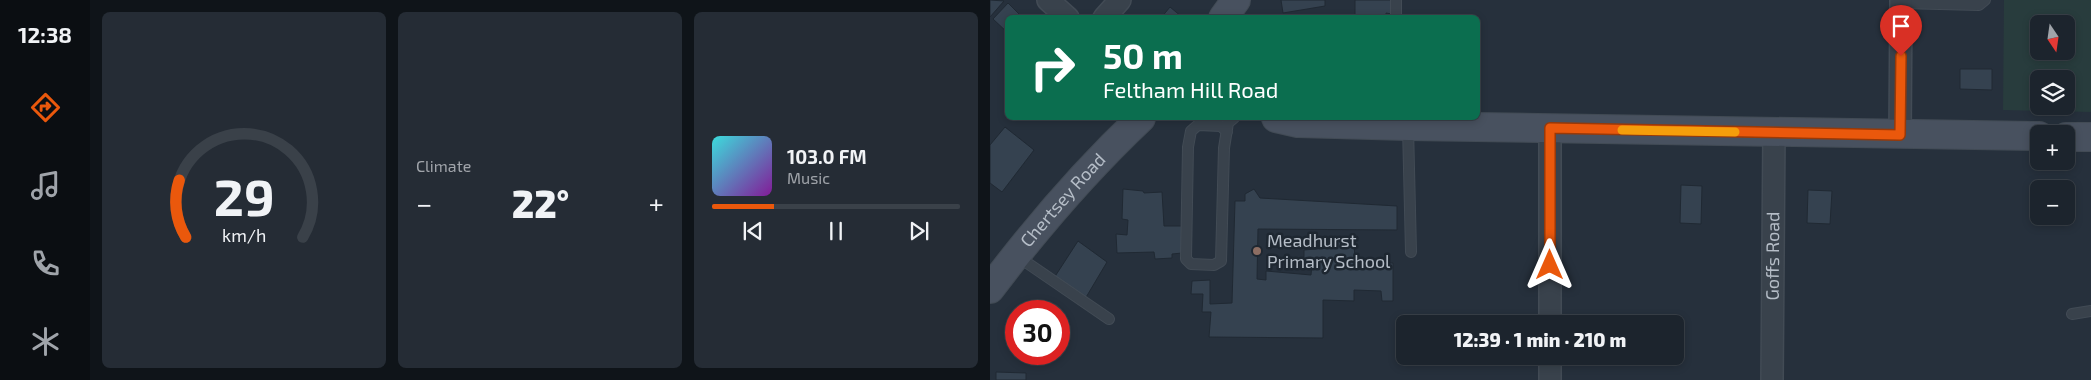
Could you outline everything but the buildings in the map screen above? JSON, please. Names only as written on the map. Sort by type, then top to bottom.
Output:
[{"type":"street","points":[[1048,0],[1065,15]]},
{"type":"street","points":[[1107,15],[1120,0]]},
{"type":"street","points":[[1225,15],[1236,0]]},
{"type":"street","points":[[1900,135],[1901,1]]},
{"type":"street","name":"Chertsey Road","points":[[993,278],[1016,256],[1107,150],[1139,120]]},
{"type":"street","points":[[1287,120],[1298,122],[1550,128],[2030,136]]},
{"type":"street","points":[[1550,128],[1550,315]]},
{"type":"street","name":"Goffs Road","points":[[1772,380],[1774,132]]},
{"type":"street","points":[[2075,137],[2091,137]]},
{"type":"street","points":[[1550,365],[1550,380]]},
{"type":"lane","points":[[1396,0],[1396,15]]},
{"type":"lane","points":[[1901,1],[1979,5],[1985,0]]},
{"type":"lane","points":[[1227,132],[1221,126],[1198,125],[1192,131],[1188,147],[1186,258],[1191,264],[1214,265],[1221,261],[1224,148],[1227,132],[1228,124],[1232,120]]},
{"type":"lane","points":[[1401,123],[1411,252]]},
{"type":"lane","points":[[1016,256],[1109,319]]},
{"type":"lane","points":[[2072,314],[2091,311]]},
{"type":"green space","points":[[2004,0],[2091,0],[2091,112],[2075,112],[2075,70],[2030,70],[2030,111],[2003,110]]},
{"type":"slow traffic","points":[[1622,130],[1735,132]]},
{"type":"place","name":"Meadhurst Primary School","points":[[1257,251]]},
{"type":"route","points":[[1550,265],[1550,128],[1900,135],[1901,56]]}]
